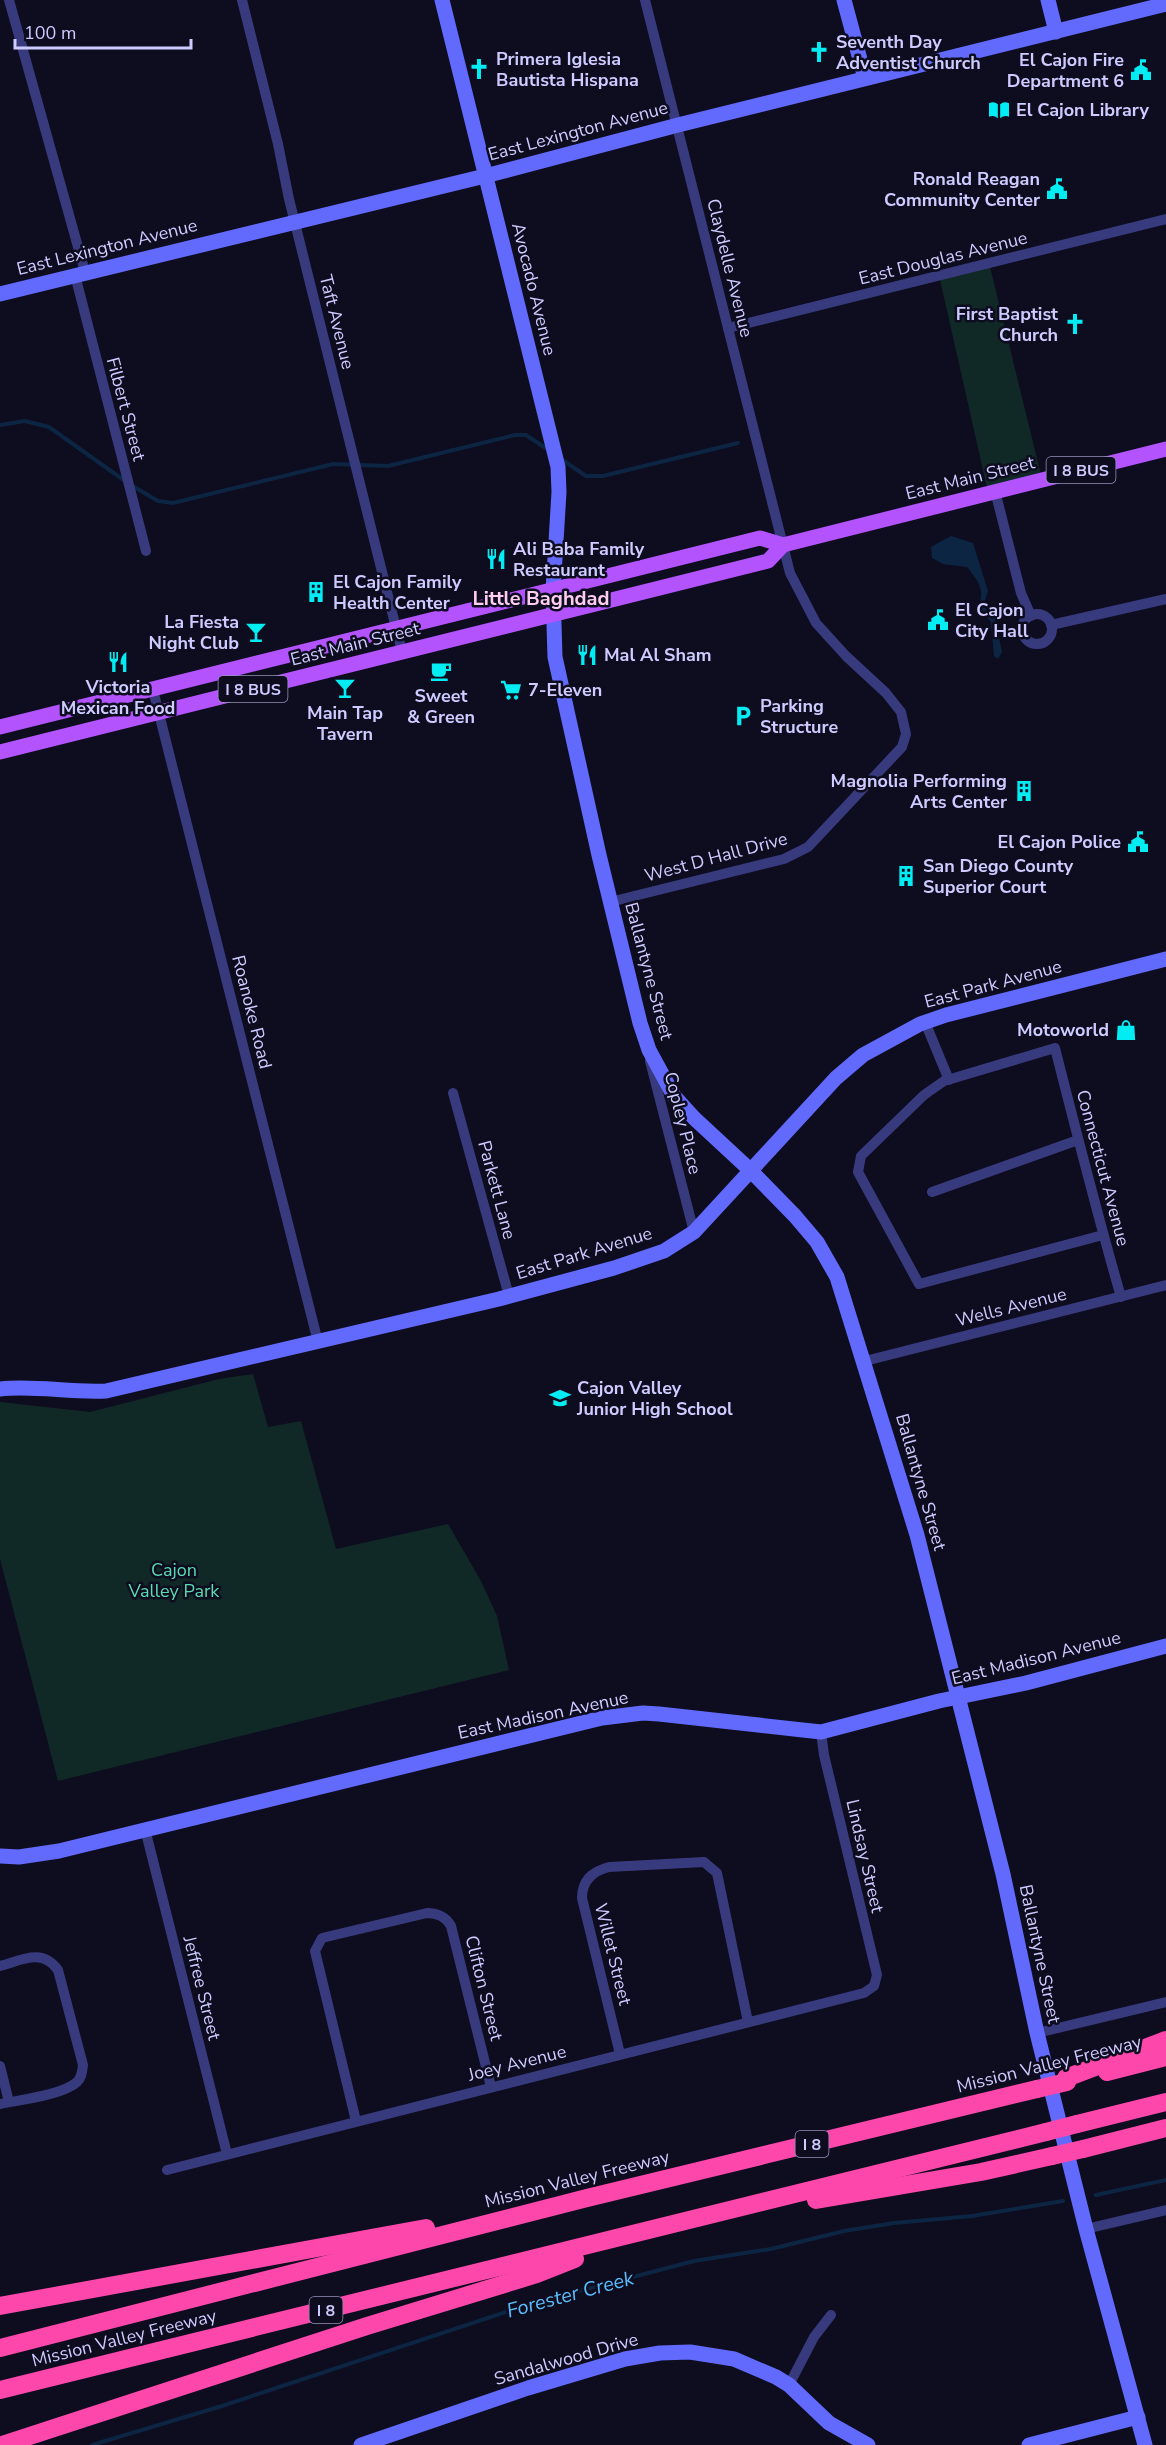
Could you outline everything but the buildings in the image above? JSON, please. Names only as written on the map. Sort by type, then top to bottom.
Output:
[{"type":"highway","points":[[1066,2080],[1166,2040]]},
{"type":"highway","name":"Mission Valley Freeway","points":[[0,2348],[587,2198],[1166,2057]]},
{"type":"highway","name":"Mission Valley Freeway","points":[[0,2390],[1166,2102]]},
{"type":"highway","points":[[722,2212],[856,2194],[981,2172],[1166,2128]]},
{"type":"highway","points":[[0,2306],[587,2198]]},
{"type":"highway","points":[[2,2445],[367,2326],[537,2274],[652,2230]]},
{"type":"main road","name":"East Main Street","points":[[0,727],[760,538],[783,544],[1166,448]]},
{"type":"main road","name":"East Main Street","points":[[0,752],[768,561],[783,544]]},
{"type":"street","name":"Filbert Street","points":[[9,0],[80,274],[146,551]]},
{"type":"street","name":"Taft Avenue","points":[[242,0],[402,652]]},
{"type":"street","name":"Avocado Avenue","points":[[442,0],[558,467],[559,492],[553,591]]},
{"type":"street","name":"Claydelle Avenue","points":[[645,0],[783,544]]},
{"type":"street","points":[[844,0],[865,78]]},
{"type":"street","points":[[1048,0],[1056,32]]},
{"type":"street","name":"East Lexington Avenue","points":[[0,294],[485,176],[678,125],[1166,4]]},
{"type":"street","name":"East Douglas Avenue","points":[[728,328],[1166,219]]},
{"type":"street","points":[[995,491],[1022,593],[1031,616]]},
{"type":"street","name":"West D Hall Drive","points":[[610,902],[784,859],[808,847],[902,747],[906,734],[901,712],[886,693],[846,656],[816,623],[790,573],[783,544]]},
{"type":"street","name":"Ballantyne Street","points":[[553,591],[558,670],[610,902],[640,1023],[649,1050],[674,1096],[694,1118],[750,1169],[817,1242],[837,1277],[865,1361],[917,1535],[1003,1874],[1037,2033],[1086,2229],[1145,2445]]},
{"type":"street","points":[[1051,625],[1166,599]]},
{"type":"street","points":[[1031,616],[1045,617],[1051,625],[1051,633],[1047,640],[1039,644],[1030,642],[1023,636],[1022,626],[1031,616]]},
{"type":"street","name":"Roanoke Road","points":[[153,690],[318,1342]]},
{"type":"street","name":"East Park Avenue","points":[[0,1389],[20,1387],[76,1393],[106,1391],[509,1296],[640,1260],[668,1248],[694,1232],[750,1169],[843,1072],[864,1055],[926,1022],[1166,959]]},
{"type":"street","points":[[926,1022],[949,1080],[924,1095],[861,1156],[858,1172],[919,1284],[938,1281],[1103,1235]]},
{"type":"street","name":"Copley Place","points":[[640,1023],[694,1232]]},
{"type":"street","name":"Connecticut Avenue","points":[[949,1080],[1055,1048],[1121,1297]]},
{"type":"street","name":"Parkett Lane","points":[[453,1093],[509,1296]]},
{"type":"street","points":[[933,1192],[1078,1140]]},
{"type":"street","name":"Wells Avenue","points":[[865,1361],[1166,1285]]},
{"type":"street","name":"East Madison Avenue","points":[[0,1856],[19,1857],[59,1851],[602,1718],[643,1713],[659,1714],[820,1732],[900,1710],[1026,1683],[1166,1646]]},
{"type":"street","name":"Lindsay Street","points":[[820,1732],[877,1975],[874,1986]]},
{"type":"street","name":"Jeffree Street","points":[[145,1829],[227,2154]]},
{"type":"street","name":"Willet Street","points":[[620,2054],[582,1898],[585,1880],[600,1870],[704,1862],[717,1872],[748,2022]]},
{"type":"street","name":"Clifton Street","points":[[356,2121],[315,1951],[322,1938],[428,1912],[447,1919],[452,1926],[491,2087]]},
{"type":"street","points":[[0,1966],[36,1957],[45,1957],[52,1961],[58,1970],[82,2065],[82,2073],[78,2081],[68,2088],[5,2103],[0,2066]]},
{"type":"street","name":"Joey Avenue","points":[[166,2170],[864,1993],[874,1986]]},
{"type":"street","points":[[1037,2033],[1166,2002]]},
{"type":"street","points":[[1086,2229],[1166,2210]]},
{"type":"street","points":[[789,2385],[813,2337],[831,2315]]},
{"type":"street","name":"Sandalwood Drive","points":[[362,2445],[528,2388],[625,2360],[660,2353],[690,2352],[726,2357],[763,2370],[789,2385],[829,2423],[868,2445]]},
{"type":"street","points":[[1029,2445],[1138,2417]]},
{"type":"green space","points":[[989,263],[1041,475],[987,488],[939,275]]},
{"type":"green space","name":"Cajon Valley Park","points":[[253,1374],[268,1427],[301,1421],[336,1549],[448,1524],[481,1581],[497,1616],[509,1670],[58,1781],[0,1559],[0,1402],[90,1412],[219,1379]]},
{"type":"water","points":[[951,536],[973,543],[988,591],[983,606],[995,618],[1002,652],[998,659],[994,656],[991,622],[978,607],[981,596],[980,586],[967,567],[943,564],[932,558],[931,547]]},
{"type":"waterway","points":[[0,425],[25,421],[49,427],[125,481]]},
{"type":"waterway","points":[[131,485],[158,501],[173,503],[333,464],[388,466],[515,435],[526,435],[550,451]]},
{"type":"waterway","points":[[561,459],[586,476],[603,476],[738,443]]},
{"type":"waterway","name":"Forester Creek","points":[[1096,2195],[1166,2180]]},
{"type":"waterway","name":"Forester Creek","points":[[92,2445],[222,2406],[530,2304],[694,2261],[771,2249],[844,2231],[894,2223],[972,2216],[1063,2201]]},
{"type":"place","name":"Seventh Day Adventist Church","points":[[819,52]]},
{"type":"place","name":"Primera Iglesia Bautista Hispana","points":[[479,69]]},
{"type":"place","name":"El Cajon Fire Department 6","points":[[1141,70]]},
{"type":"place","name":"El Cajon Library","points":[[999,110]]},
{"type":"place","name":"Ronald Reagan Community Center","points":[[1057,189]]},
{"type":"place","name":"First Baptist Church","points":[[1075,324]]},
{"type":"place","name":"Ali Baba Family Restaurant","points":[[496,559]]},
{"type":"place","name":"El Cajon Family Health Center","points":[[316,592]]},
{"type":"place","name":"El Cajon City Hall","points":[[938,620]]},
{"type":"place","name":"La Fiesta Night Club","points":[[256,632]]},
{"type":"place","name":"Mal Al Sham","points":[[587,655]]},
{"type":"place","name":"Victoria Mexican Food","points":[[118,662]]},
{"type":"place","name":"Sweet & Green","points":[[441,671]]},
{"type":"place","name":"Main Tap Tavern","points":[[345,688]]},
{"type":"place","name":"7-Eleven","points":[[511,690]]},
{"type":"place","name":"Parking Structure","points":[[743,716]]},
{"type":"place","name":"Magnolia Performing Arts Center","points":[[1024,791]]},
{"type":"place","name":"El Cajon Police","points":[[1138,842]]},
{"type":"place","name":"San Diego County Superior Court","points":[[906,876]]},
{"type":"place","name":"Motoworld","points":[[1126,1030]]},
{"type":"place","name":"Cajon Valley Junior High School","points":[[560,1398]]},
{"type":"district","name":"Little Baghdad","points":[[541,598]]}]
